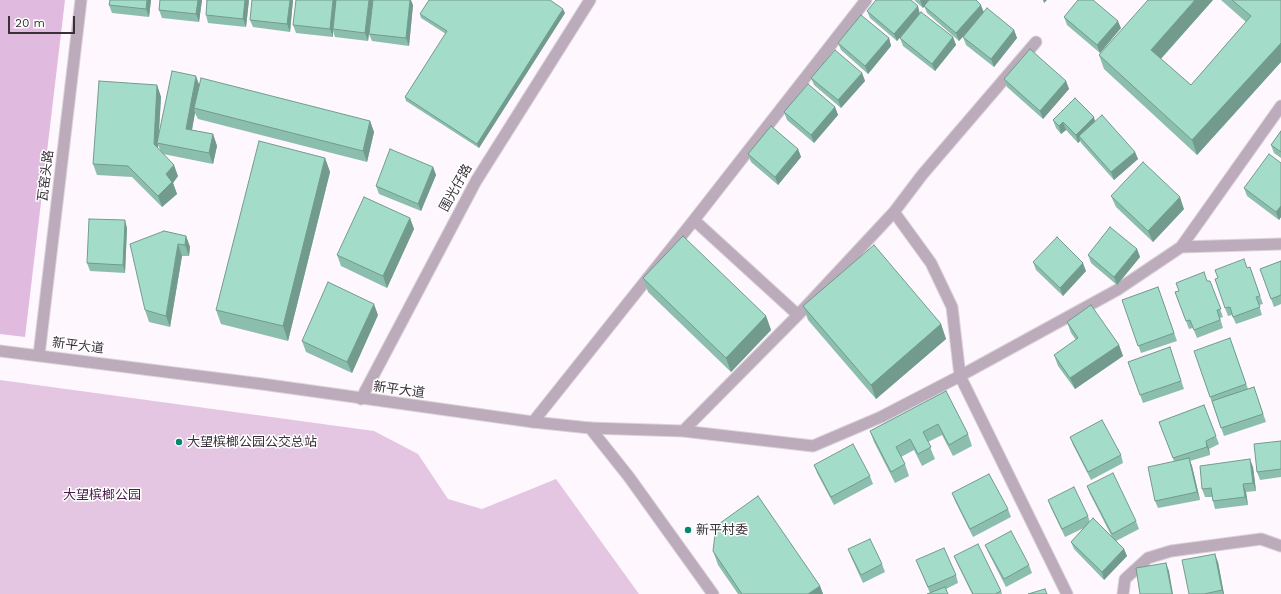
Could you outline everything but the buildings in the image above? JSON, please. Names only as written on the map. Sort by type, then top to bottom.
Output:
[{"type":"street","name":"瓦窑头路","points":[[39,355],[81,0]]},
{"type":"street","name":"围光仔路","points":[[361,399],[476,181],[590,0]]},
{"type":"street","points":[[532,422],[694,220],[866,0]]},
{"type":"street","points":[[683,430],[798,315],[894,212],[922,175],[1036,42]]},
{"type":"street","points":[[1181,247],[1281,106]]},
{"type":"street","points":[[894,212],[931,263],[952,307],[960,376],[1067,594]]},
{"type":"street","points":[[694,220],[798,315]]},
{"type":"street","points":[[1181,247],[1281,244]]},
{"type":"street","name":"新平大道","points":[[0,350],[262,384],[532,422],[590,428],[683,430],[813,446],[881,417],[960,376],[1116,290],[1181,247]]},
{"type":"street","points":[[590,428],[629,477],[713,594]]},
{"type":"street","points":[[1123,594],[1125,579],[1148,558],[1171,551],[1261,539],[1281,546]]},
{"type":"green space","name":"大望槟榔公园","points":[[0,380],[374,431],[418,454],[448,499],[482,509],[556,479],[639,594],[0,594]]},
{"type":"shaded area","points":[[0,0],[65,0],[25,337],[0,334]]},
{"type":"place","name":"大望槟榔公园公交总站","points":[[179,442]]},
{"type":"place","name":"新平村委","points":[[688,530]]}]
